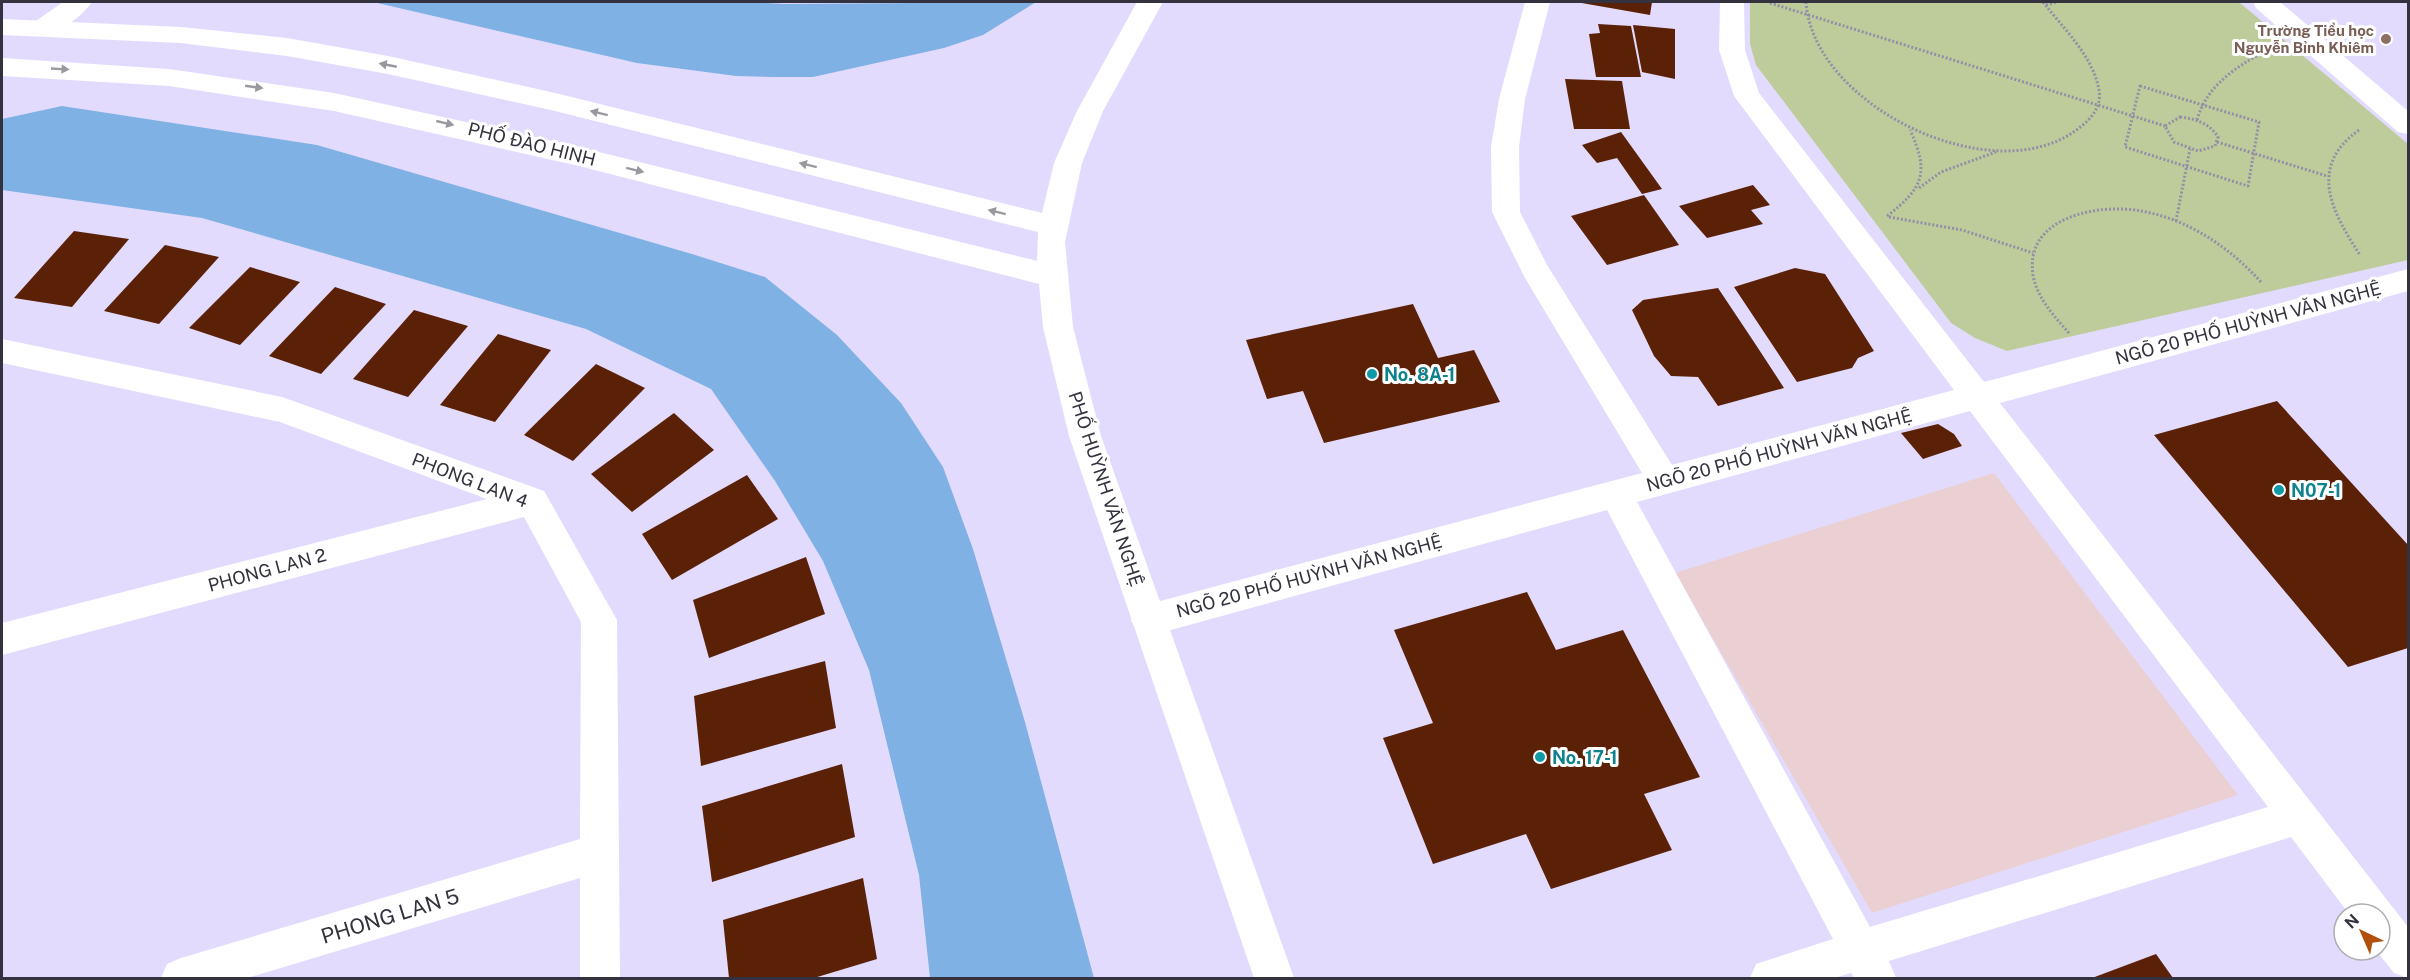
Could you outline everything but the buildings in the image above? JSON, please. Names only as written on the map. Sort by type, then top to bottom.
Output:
[{"type":"street","points":[[45,27],[79,2]]},
{"type":"street","name":"PHỐ HUỲNH VĂN NGHỆ","points":[[1150,2],[1090,111],[1068,163],[1050,242],[1058,327],[1085,435],[1274,978]]},
{"type":"street","points":[[1537,2],[1511,109],[1505,147],[1506,212],[1535,270],[1664,481]]},
{"type":"street","points":[[1732,2],[1729,26],[1731,61],[1747,96],[2365,902]]},
{"type":"street","points":[[2265,2],[2403,120]]},
{"type":"street","points":[[2,27],[45,27],[181,35],[287,47],[495,88],[1054,226]]},
{"type":"street","points":[[149,74],[181,35]]},
{"type":"street","name":"PHỐ ĐÀO HINH","points":[[2,67],[149,74],[262,88],[431,120],[1053,276]]},
{"type":"street","name":"NGÕ 20 PHỐ HUỲNH VĂN NGHỆ","points":[[1149,620],[2399,282]]},
{"type":"street","name":"PHONG LAN 4","points":[[2,351],[282,410],[532,501],[599,620],[600,978]]},
{"type":"street","points":[[1615,494],[1869,965]]},
{"type":"street","name":"PHONG LAN 2","points":[[2,639],[532,501]]},
{"type":"street","points":[[1770,978],[1869,965],[2299,816]]},
{"type":"street","name":"PHONG LAN 5","points":[[181,978],[599,853]]},
{"type":"street","points":[[2392,937],[2409,959]]},
{"type":"path","points":[[1763,2],[2165,126],[2174,142],[2190,149],[2205,151],[2216,146],[2215,132],[2197,120],[2180,117],[2168,122],[2165,126]]},
{"type":"path","points":[[1806,2],[1807,15],[1818,43],[1865,102],[1910,129],[1949,142],[1997,151]]},
{"type":"path","points":[[2044,3],[2056,2]]},
{"type":"path","points":[[1886,217],[1918,188],[1941,172],[1997,151],[2042,147],[2076,133],[2097,111],[2099,90],[2089,66],[2044,3]]},
{"type":"path","points":[[2197,120],[2199,104],[2242,64],[2273,47],[2304,35]]},
{"type":"path","points":[[2140,86],[2259,122],[2248,186],[2125,147],[2133,116],[2140,86]]},
{"type":"path","points":[[2399,282],[2367,265],[2336,218],[2327,176],[2342,142],[2376,119],[2403,120]]},
{"type":"path","points":[[1910,129],[1923,166],[1918,188]]},
{"type":"path","points":[[2217,142],[2327,176]]},
{"type":"path","points":[[2176,221],[2190,149]]},
{"type":"path","points":[[2108,361],[2079,344],[2050,315],[2034,285],[2031,257],[2042,234],[2066,217],[2097,209],[2136,210],[2176,221],[2214,239],[2247,264],[2269,292],[2277,316]]},
{"type":"path","points":[[1848,227],[1886,217],[1960,228],[2002,240],[2033,253]]},
{"type":"shaded area","points":[[1994,473],[2238,795],[1872,913],[1675,573]]},
{"type":"green space","points":[[1750,2],[2239,2],[2408,144],[2408,260],[2007,351],[1975,338],[1951,323],[1756,65],[1750,44]]},
{"type":"water","points":[[373,2],[751,2],[785,4],[1036,2],[983,35],[944,48],[813,77],[772,77],[736,76],[637,63]]},
{"type":"water","points":[[62,106],[317,145],[692,254],[765,277],[837,335],[901,403],[943,467],[973,549],[1025,722],[1094,978],[930,978],[919,875],[869,670],[823,561],[775,481],[711,389],[586,329],[202,218],[2,190],[2,119]]},
{"type":"place","name":"Trường Tiểu học Nguyễn Bỉnh Khiêm","points":[[2386,39]]},
{"type":"place","name":"No. 8A-1","points":[[1372,374]]},
{"type":"place","name":"N07-1","points":[[2279,490]]},
{"type":"place","name":"No. 17-1","points":[[1540,757]]}]
